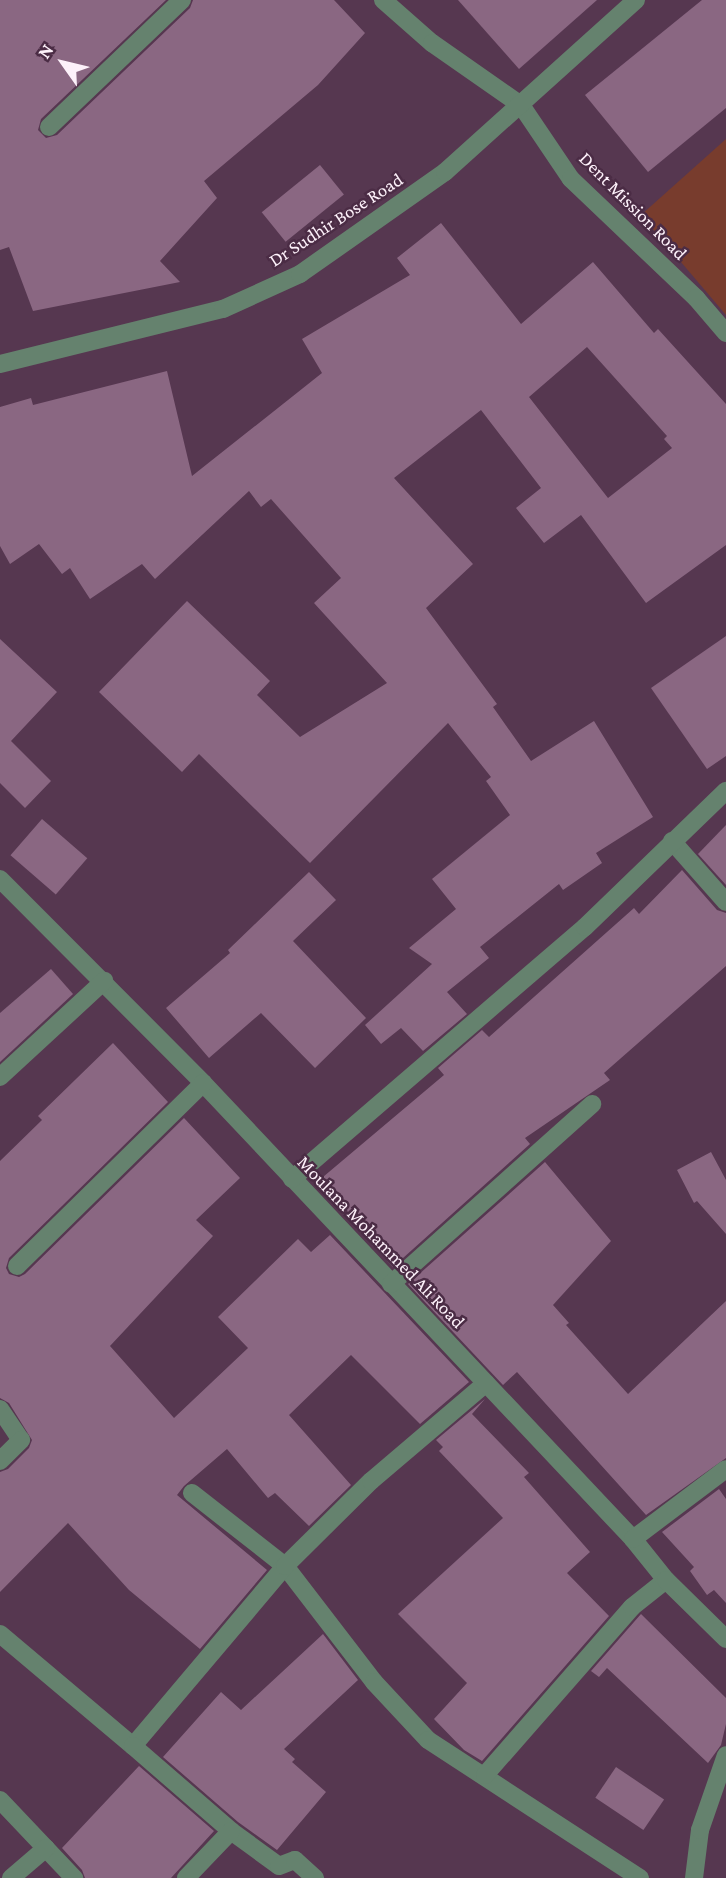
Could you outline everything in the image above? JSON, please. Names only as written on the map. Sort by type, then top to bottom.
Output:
[{"type":"street","points":[[49,127],[182,0]]},
{"type":"street","name":"Dent Mission Road","points":[[383,0],[432,43],[521,106],[571,178],[696,298],[726,333]]},
{"type":"street","name":"Dr Sudhir Bose Road","points":[[0,364],[223,309],[300,274],[445,172],[636,0]]},
{"type":"street","points":[[292,1180],[585,927],[726,791]]},
{"type":"street","points":[[672,841],[726,902]]},
{"type":"street","name":"Moulana Mohammed Ali Road","points":[[0,879],[203,1083],[634,1539],[666,1580],[726,1639]]},
{"type":"street","points":[[0,1077],[104,981]]},
{"type":"street","points":[[17,1266],[203,1083]]},
{"type":"street","points":[[391,1284],[592,1104]]},
{"type":"street","points":[[133,1746],[285,1566],[371,1481],[486,1383]]},
{"type":"street","points":[[0,1409],[21,1440],[0,1461]]},
{"type":"street","points":[[634,1539],[726,1469]]},
{"type":"street","points":[[192,1493],[285,1566],[374,1682],[428,1741],[485,1775],[640,1878]]},
{"type":"street","points":[[485,1775],[632,1607],[666,1580]]},
{"type":"street","points":[[0,1633],[231,1830],[279,1866],[295,1860],[315,1878]]},
{"type":"street","points":[[693,1878],[700,1830],[726,1755]]},
{"type":"street","points":[[0,1800],[74,1878]]},
{"type":"street","points":[[186,1878],[231,1830]]},
{"type":"street","points":[[11,1878],[46,1848]]},
{"type":"shaded area","points":[[726,139],[726,315],[641,215]]},
{"type":"building","points":[[0,0],[166,0],[41,119],[38,130],[46,138],[57,135],[190,8],[193,0],[334,0],[365,33],[318,85],[204,181],[217,198],[160,261],[180,282],[33,311],[9,247],[0,250]]},
{"type":"building","points":[[458,0],[597,0],[519,69]]},
{"type":"building","points":[[702,0],[726,0],[726,108],[648,172],[585,95]]},
{"type":"building","points":[[320,165],[344,195],[286,242],[262,212]]},
{"type":"building","points":[[441,223],[521,324],[593,262],[654,333],[658,329],[726,404],[726,545],[646,603],[581,515],[544,543],[516,508],[541,488],[481,410],[394,478],[473,564],[426,608],[497,704],[493,707],[531,761],[594,721],[653,817],[596,853],[602,863],[563,890],[559,884],[480,947],[489,958],[447,992],[467,1014],[423,1051],[401,1028],[381,1044],[365,1025],[432,964],[409,948],[456,909],[432,879],[510,815],[486,781],[491,777],[448,723],[310,863],[199,754],[182,772],[99,692],[187,601],[270,681],[257,695],[300,737],[387,683],[314,603],[341,578],[271,499],[261,507],[249,491],[155,579],[142,564],[90,599],[70,568],[62,574],[39,544],[10,564],[0,546],[0,407],[31,398],[33,405],[167,371],[192,476],[322,373],[302,339],[410,275],[397,258]],"holes":[[[587,347],[667,436],[664,439],[672,448],[608,498],[529,397]]]},
{"type":"building","points":[[726,636],[726,756],[707,769],[651,688]]},
{"type":"building","points":[[0,639],[57,692],[11,741],[51,781],[25,808],[0,783]]},
{"type":"building","points":[[42,819],[87,858],[56,895],[11,855]]},
{"type":"building","points":[[726,825],[726,885],[698,854]]},
{"type":"building","points":[[682,870],[717,910],[726,913],[726,966],[604,1073],[610,1080],[525,1138],[530,1144],[393,1267],[334,1204],[340,1198],[323,1177],[444,1075],[438,1068],[482,1030],[489,1037],[634,908],[639,914]]},
{"type":"building","points":[[309,872],[336,900],[293,941],[366,1018],[315,1068],[261,1013],[209,1058],[166,1008],[230,953],[228,950]]},
{"type":"building","points":[[51,969],[73,994],[0,1062],[0,1013]]},
{"type":"building","points":[[113,1043],[168,1102],[9,1258],[6,1268],[9,1274],[19,1277],[25,1274],[184,1118],[240,1178],[196,1220],[213,1236],[110,1346],[174,1418],[248,1348],[218,1317],[298,1239],[311,1252],[330,1235],[469,1382],[420,1424],[351,1355],[289,1415],[351,1485],[309,1526],[275,1493],[268,1498],[227,1449],[184,1486],[177,1495],[267,1570],[200,1649],[129,1590],[68,1523],[0,1592],[0,1472],[8,1469],[29,1448],[32,1440],[9,1403],[0,1398],[0,1161],[42,1120],[38,1116]]},
{"type":"building","points":[[711,1152],[726,1180],[726,1234],[697,1201],[694,1203],[677,1170]]},
{"type":"building","points":[[545,1162],[611,1241],[553,1305],[569,1323],[566,1325],[628,1394],[726,1301],[726,1458],[646,1515],[517,1372],[503,1385],[408,1284]]},
{"type":"building","points":[[485,1399],[472,1414],[529,1473],[524,1477],[590,1552],[567,1573],[609,1616],[482,1761],[464,1750],[434,1719],[467,1683],[398,1614],[503,1518],[439,1451],[443,1447],[436,1440]]},
{"type":"building","points":[[719,1489],[726,1499],[726,1603],[714,1590],[707,1595],[690,1571],[694,1567],[662,1532]]},
{"type":"building","points":[[641,1614],[726,1698],[726,1724],[721,1745],[708,1763],[607,1668],[599,1677],[591,1671]]},
{"type":"building","points":[[323,1634],[358,1680],[284,1749],[295,1759],[292,1762],[326,1792],[277,1850],[238,1822],[163,1757],[221,1692],[241,1710]]},
{"type":"building","points":[[139,1766],[214,1831],[171,1878],[85,1878],[82,1870],[62,1848]]},
{"type":"building","points":[[616,1767],[664,1799],[643,1830],[595,1798]]}]
